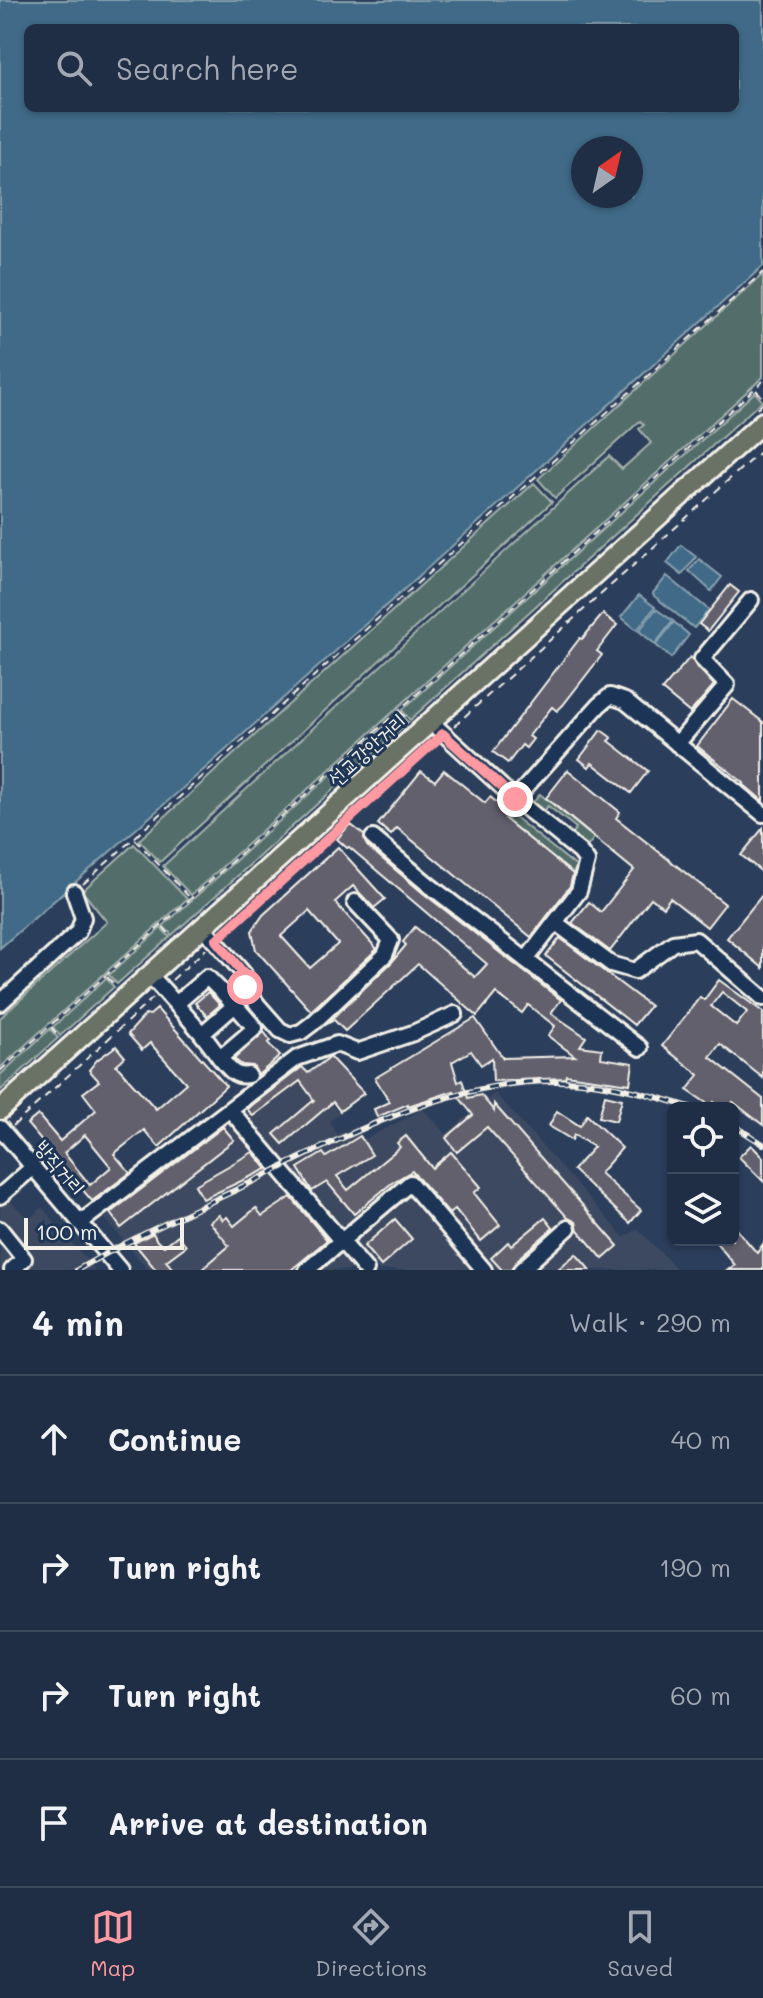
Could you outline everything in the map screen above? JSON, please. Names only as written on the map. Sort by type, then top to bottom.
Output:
[{"type":"main road","name":"선교강안거리","points":[[0,1110],[210,934],[437,728],[763,422]]},
{"type":"street","points":[[677,744],[727,685],[702,659],[751,600]]},
{"type":"street","points":[[515,799],[610,696],[625,701],[763,814]]},
{"type":"street","points":[[437,728],[587,861],[581,879],[583,885],[526,960]]},
{"type":"street","points":[[373,838],[640,1048]]},
{"type":"street","points":[[0,1003],[78,932],[83,918],[74,892]]},
{"type":"street","points":[[210,934],[244,974],[245,987],[258,1005],[280,1030],[290,1035],[301,1032],[385,955],[391,940],[355,902]]},
{"type":"street","points":[[556,923],[611,964],[635,971],[673,943],[696,940],[763,998]]},
{"type":"street","points":[[176,1004],[207,977],[255,1028],[220,1058]]},
{"type":"street","points":[[156,982],[220,1058],[238,1076],[248,1075]]},
{"type":"street","points":[[202,1034],[245,982]]},
{"type":"street","points":[[80,1223],[297,1058],[337,1044],[357,1052],[413,1033],[455,1014]]},
{"type":"street","points":[[231,1111],[366,1270]]},
{"type":"street","name":"방직거리","points":[[2,1131],[120,1270]]},
{"type":"street","points":[[0,1196],[33,1167]]},
{"type":"street","points":[[307,1270],[410,1183],[484,1270]]},
{"type":"street","points":[[521,1270],[568,1228]]},
{"type":"street","points":[[0,1229],[24,1259],[12,1270]]},
{"type":"path","points":[[74,892],[763,272]]},
{"type":"path","points":[[0,1071],[763,381]]},
{"type":"path","points":[[755,388],[763,398]]},
{"type":"path","points":[[2,1131],[156,982],[437,728],[763,449]]},
{"type":"path","points":[[399,710],[410,723]]},
{"type":"path","points":[[134,839],[191,899]]},
{"type":"path","points":[[161,925],[173,938]]},
{"type":"path","points":[[106,975],[117,988]]},
{"type":"path","points":[[50,1027],[61,1038]]},
{"type":"shaded area","points":[[0,0],[763,0],[763,266],[208,766],[0,948]]},
{"type":"shaded area","points":[[681,545],[696,557],[682,575],[667,563]]},
{"type":"shaded area","points":[[699,559],[722,577],[711,591],[689,571]]},
{"type":"shaded area","points":[[667,576],[709,610],[694,628],[654,596],[653,593]]},
{"type":"shaded area","points":[[639,595],[655,607],[637,630],[621,617]]},
{"type":"shaded area","points":[[656,609],[673,621],[655,644],[639,631]]},
{"type":"shaded area","points":[[674,622],[689,635],[671,658],[656,645]]},
{"type":"shaded area","points":[[301,1061],[339,1114],[330,1121],[337,1134],[357,1126],[364,1140],[423,1109],[446,1134],[495,1093],[624,1237],[638,1229],[678,1270],[148,1270],[101,1214]]},
{"type":"shaded area","points":[[0,1191],[29,1219],[42,1207],[95,1270],[0,1270]]},
{"type":"green space","points":[[763,274],[763,377],[191,895],[163,866],[609,456],[622,469],[651,443],[639,429],[644,425],[640,421],[555,498],[538,479]]},
{"type":"green space","points":[[755,392],[762,401],[410,720],[402,710]]},
{"type":"green space","points":[[534,483],[552,502],[160,862],[139,840]]},
{"type":"green space","points":[[399,713],[408,722],[172,935],[163,926]]},
{"type":"green space","points":[[540,794],[594,838],[587,847],[572,834],[576,828],[548,806],[543,812],[533,803]]},
{"type":"green space","points":[[512,815],[577,867],[572,874],[507,821]]},
{"type":"green space","points":[[134,844],[187,899],[0,1068],[0,1018],[107,922],[82,891]]},
{"type":"green space","points":[[161,928],[170,937],[117,984],[109,975]]},
{"type":"green space","points":[[106,978],[114,987],[60,1036],[53,1027]]},
{"type":"green space","points":[[50,1029],[58,1038],[0,1091],[0,1075]]},
{"type":"building","points":[[730,585],[739,592],[708,631],[699,624]]},
{"type":"building","points":[[603,614],[617,625],[597,651],[602,655],[563,705],[557,711],[552,707],[529,736],[533,739],[526,748],[522,745],[508,763],[493,752],[580,638]]},
{"type":"building","points":[[690,657],[714,685],[690,713],[662,690]]},
{"type":"building","points":[[733,699],[763,722],[763,801],[697,746]]},
{"type":"building","points":[[601,730],[612,738],[609,741],[648,771],[631,793],[592,763],[589,767],[579,759]]},
{"type":"building","points":[[444,770],[485,803],[490,797],[510,813],[505,819],[573,874],[570,886],[531,937],[397,828],[391,835],[378,824],[421,771],[435,781]]},
{"type":"building","points":[[568,770],[620,812],[616,818],[725,904],[707,927],[670,898],[663,907],[651,898],[610,951],[572,923],[589,902],[601,912],[634,870],[546,798]]},
{"type":"building","points":[[350,824],[364,835],[367,846],[423,893],[561,1000],[551,1013],[586,1037],[580,1046],[602,1049],[601,1058],[633,1063],[630,1084],[566,1075],[565,1078],[493,1081],[492,1058],[481,1065],[471,1051],[452,1062],[458,1082],[462,1080],[468,1098],[481,1095],[494,1111],[494,1104],[618,1246],[603,1259],[578,1230],[576,1222],[568,1218],[487,1127],[457,1152],[446,1138],[473,1115],[454,1091],[377,1117],[374,1109],[390,1102],[375,1078],[475,1018],[503,1058],[575,1056],[548,1036],[555,1026],[528,1005],[522,1013],[496,993],[477,1016],[418,964],[345,1031],[334,1020],[324,1026],[392,962],[415,927],[475,977],[487,964],[337,839]]},
{"type":"building","points":[[763,828],[763,873],[741,855]]},
{"type":"building","points":[[338,847],[385,899],[374,908],[353,886],[335,902],[377,949],[311,1011],[256,950],[252,931],[263,915]],"holes":[[[309,911],[338,944],[310,968],[281,936]]]},
{"type":"building","points":[[763,894],[763,968],[727,938]]},
{"type":"building","points":[[560,938],[650,1006],[634,1025],[546,956]]},
{"type":"building","points":[[719,980],[763,1012],[763,1078],[720,1044],[710,1057],[763,1099],[763,1125],[739,1107],[739,1102],[705,1102],[687,1090],[699,1075],[662,1046],[700,997],[704,1000]],"holes":[[[722,992],[747,1012],[736,1026],[711,1006]]]},
{"type":"building","points":[[208,992],[220,1005],[207,1016],[195,1003]]},
{"type":"building","points":[[157,1009],[226,1086],[159,1147],[144,1130],[114,1154],[130,1173],[92,1201],[27,1124],[38,1115],[60,1141],[96,1110],[83,1093],[99,1081],[89,1070],[116,1046],[125,1057],[116,1065],[156,1109],[186,1083],[150,1043],[142,1050],[128,1034],[146,1014],[150,1015]],"holes":[[[85,1135],[111,1167],[90,1185],[64,1153]]]},
{"type":"building","points":[[264,1032],[271,1041],[268,1043],[280,1056],[258,1075],[253,1066],[242,1065],[234,1059]]},
{"type":"building","points":[[330,1057],[364,1093],[340,1111],[333,1102],[283,1144],[274,1134],[314,1100],[300,1081],[253,1116],[247,1109],[302,1067],[308,1073]]},
{"type":"building","points":[[605,1095],[622,1099],[616,1121],[599,1117]]},
{"type":"building","points":[[557,1111],[580,1126],[587,1115],[622,1148],[600,1173],[641,1210],[630,1223],[573,1170],[594,1147],[574,1135],[572,1140],[549,1126]]},
{"type":"building","points":[[223,1127],[234,1140],[121,1228],[110,1213]]},
{"type":"building","points":[[360,1136],[372,1155],[337,1176],[348,1190],[400,1147],[397,1143],[406,1136],[432,1168],[451,1152],[481,1187],[474,1193],[500,1225],[481,1241],[455,1209],[449,1214],[412,1171],[393,1182],[354,1214],[327,1182],[312,1191],[298,1168],[323,1153],[326,1157]]},
{"type":"building","points":[[751,1145],[763,1157],[763,1181],[739,1157]]},
{"type":"building","points":[[253,1152],[267,1169],[203,1199],[195,1185]]},
{"type":"building","points":[[291,1197],[327,1240],[291,1270],[201,1270],[229,1246],[210,1222],[219,1215],[223,1220],[227,1217],[234,1226],[256,1208],[262,1216]]},
{"type":"building","points":[[545,1218],[553,1228],[521,1256],[511,1270],[502,1270],[491,1258],[508,1242],[511,1246]]},
{"type":"building","points":[[395,1219],[412,1239],[381,1266],[364,1246]]},
{"type":"building","points":[[739,1232],[757,1253],[763,1244],[763,1270],[728,1270],[735,1265],[719,1246],[739,1246]]},
{"type":"building","points":[[153,1233],[164,1246],[178,1235],[186,1246],[166,1261],[174,1270],[156,1270],[134,1243]]},
{"type":"building","points":[[576,1254],[590,1270],[557,1270]]},
{"type":"railway","points":[[77,1270],[139,1236],[325,1146],[366,1127],[450,1097],[537,1081],[595,1084],[672,1102]]},
{"type":"railway","points":[[739,1129],[763,1144]]},
{"type":"route","points":[[245,987],[244,974],[216,940],[443,734],[515,799]]}]
